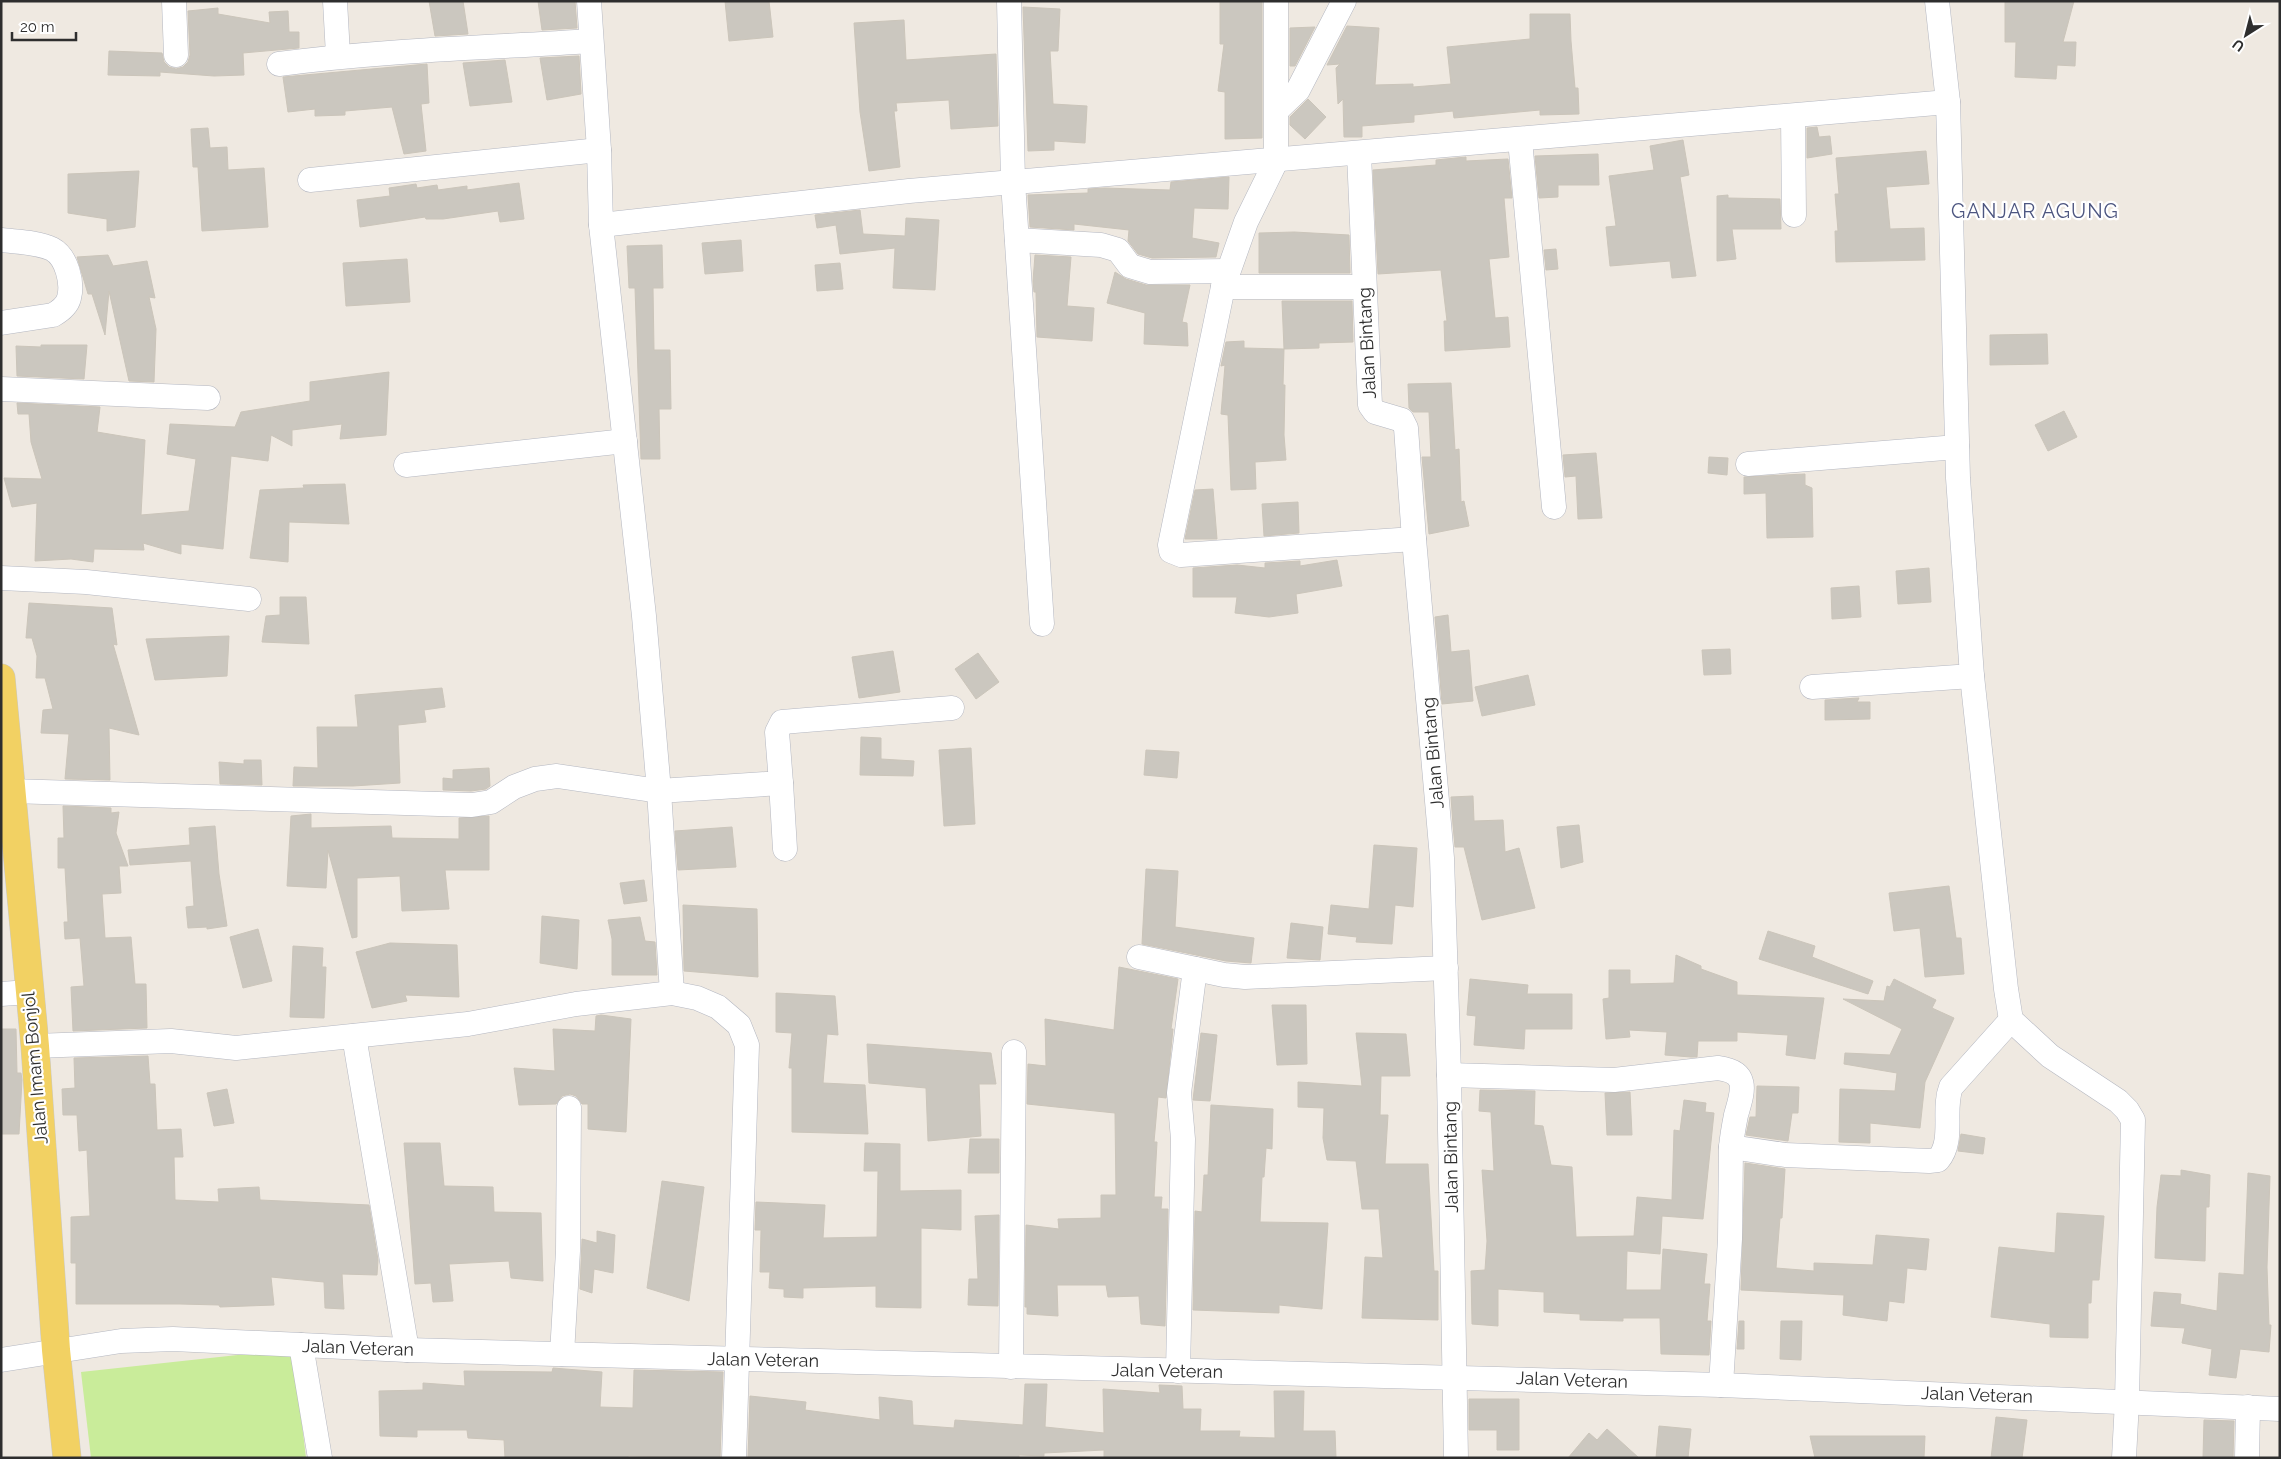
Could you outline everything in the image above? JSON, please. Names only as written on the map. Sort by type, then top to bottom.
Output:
[{"type":"main road","name":"Jalan Imam Bonjol","points":[[1,678],[35,1046],[56,1350],[67,1458]]},
{"type":"street","points":[[174,1],[176,55]]},
{"type":"street","points":[[335,1],[338,56]]},
{"type":"street","points":[[589,1],[599,150],[601,225],[644,616],[672,993]]},
{"type":"street","points":[[1009,1],[1013,182],[1042,624]]},
{"type":"street","points":[[1276,1],[1276,161],[1250,214],[1225,279],[1170,539],[1171,550],[1181,555],[1414,539]]},
{"type":"street","points":[[1277,110],[1298,90],[1344,1]]},
{"type":"street","points":[[1937,1],[1948,102],[1957,447],[1972,676],[2011,1020],[2050,1056],[2118,1101],[2133,1120],[2124,1458]]},
{"type":"street","points":[[278,64],[338,56],[591,41]]},
{"type":"street","points":[[601,225],[909,191],[1359,154],[1948,102]]},
{"type":"street","points":[[1793,116],[1794,215]]},
{"type":"street","points":[[1520,140],[1554,507]]},
{"type":"street","points":[[310,180],[599,150]]},
{"type":"street","name":"Jalan Bintang","points":[[1359,154],[1370,405],[1375,412],[1397,417],[1405,424],[1442,858],[1450,1075],[1456,1458]]},
{"type":"street","points":[[1,240],[38,245],[52,249],[59,255],[67,268],[69,298],[60,311],[53,315],[1,322]]},
{"type":"street","points":[[1017,240],[1107,246],[1118,250],[1130,266],[1150,272],[1225,279],[1364,287]]},
{"type":"street","points":[[1,389],[208,398]]},
{"type":"street","points":[[406,466],[625,441]]},
{"type":"street","points":[[1748,464],[1957,447]]},
{"type":"street","points":[[1,578],[86,582],[249,599]]},
{"type":"street","points":[[1812,686],[1972,676]]},
{"type":"street","points":[[785,849],[777,732],[782,722],[952,708]]},
{"type":"street","points":[[10,791],[481,805],[491,802],[514,787],[535,779],[557,776],[658,791],[781,784]]},
{"type":"street","points":[[1139,957],[1245,977],[1446,968]]},
{"type":"street","points":[[1178,1371],[1184,1139],[1179,1093],[1195,969]]},
{"type":"street","points":[[1,994],[29,992]]},
{"type":"street","points":[[35,1046],[171,1041],[236,1048],[468,1024],[576,1004],[672,993],[697,998],[718,1007],[739,1025],[747,1044],[734,1458]]},
{"type":"street","points":[[1731,1147],[1785,1155],[1898,1161],[1938,1160],[1944,1151],[1947,1141],[1947,1097],[1951,1087],[2011,1020]]},
{"type":"street","points":[[354,1036],[407,1350]]},
{"type":"street","points":[[1010,1367],[1014,1052]]},
{"type":"street","points":[[1450,1075],[1598,1080],[1718,1068],[1731,1070],[1740,1078],[1743,1088],[1731,1147],[1730,1239],[1721,1385]]},
{"type":"street","points":[[562,1354],[568,1251],[569,1108]]},
{"type":"street","name":"Jalan Veteran","points":[[1,1360],[121,1341],[173,1339],[407,1350],[736,1360],[1455,1376],[2127,1401],[2280,1409]]},
{"type":"street","points":[[301,1345],[320,1458]]},
{"type":"street","points":[[2247,1458],[2248,1407]]},
{"type":"green space","points":[[293,1349],[306,1458],[91,1458],[81,1372]]},
{"type":"building","points":[[429,1],[463,1],[468,34],[435,36]]},
{"type":"building","points":[[538,1],[575,1],[577,28],[542,30]]},
{"type":"building","points":[[725,1],[769,1],[773,37],[729,41]]},
{"type":"building","points":[[1220,1],[1262,1],[1262,138],[1225,139],[1225,92],[1218,91],[1224,44],[1220,44]]},
{"type":"building","points":[[2005,1],[2074,1],[2063,42],[2076,42],[2075,66],[2057,65],[2056,79],[2015,77],[2016,42],[2005,42]]},
{"type":"building","points":[[1023,7],[1060,9],[1058,51],[1050,51],[1053,104],[1087,106],[1085,143],[1054,141],[1054,150],[1028,151]]},
{"type":"building","points":[[218,8],[218,14],[270,23],[269,12],[288,11],[289,32],[299,32],[299,48],[243,53],[244,75],[214,76],[160,72],[160,76],[108,75],[109,51],[162,53],[164,62],[169,67],[176,69],[183,67],[188,62],[190,55],[188,11]]},
{"type":"building","points":[[1530,14],[1570,14],[1575,88],[1578,88],[1579,114],[1540,115],[1540,110],[1454,118],[1453,111],[1414,115],[1414,122],[1362,126],[1362,137],[1344,137],[1343,99],[1338,104],[1336,68],[1340,64],[1327,65],[1347,26],[1379,28],[1375,85],[1413,84],[1413,87],[1451,84],[1447,47],[1530,39]]},
{"type":"building","points":[[904,20],[906,60],[996,54],[998,126],[951,129],[949,100],[896,103],[897,111],[894,111],[900,167],[869,171],[860,112],[854,23]]},
{"type":"building","points":[[1315,27],[1295,66],[1290,66],[1290,28]]},
{"type":"building","points":[[579,56],[581,94],[547,100],[540,58]]},
{"type":"building","points":[[505,60],[512,102],[470,106],[463,63]]},
{"type":"building","points":[[427,64],[429,103],[421,104],[426,151],[404,154],[392,107],[345,111],[345,115],[315,116],[315,109],[288,112],[283,77]]},
{"type":"building","points":[[1308,99],[1326,117],[1305,139],[1290,125],[1290,117]]},
{"type":"building","points":[[1817,127],[1819,137],[1830,136],[1832,154],[1807,158],[1807,128]]},
{"type":"building","points":[[208,128],[210,148],[227,147],[228,170],[264,168],[268,227],[202,231],[198,167],[193,167],[191,129]]},
{"type":"building","points":[[1683,140],[1689,175],[1680,177],[1696,276],[1672,278],[1670,261],[1610,266],[1606,227],[1616,226],[1609,176],[1654,170],[1650,146]]},
{"type":"building","points":[[1926,151],[1929,184],[1886,187],[1890,229],[1924,228],[1925,260],[1836,262],[1835,231],[1838,231],[1835,194],[1839,194],[1836,158]]},
{"type":"building","points":[[1598,154],[1599,185],[1558,185],[1558,197],[1539,198],[1535,156]]},
{"type":"building","points":[[1466,157],[1466,161],[1508,159],[1512,198],[1504,198],[1509,257],[1489,259],[1495,318],[1508,317],[1510,347],[1445,351],[1444,321],[1447,321],[1441,270],[1378,274],[1373,170],[1436,165],[1436,160]]},
{"type":"building","points":[[139,171],[135,227],[107,231],[107,219],[68,213],[68,174]]},
{"type":"building","points":[[1229,177],[1228,209],[1194,208],[1192,238],[1219,243],[1216,257],[1152,258],[1138,254],[1128,241],[1129,230],[1074,224],[1074,230],[1030,227],[1028,195],[1088,193],[1088,189],[1104,188],[1170,190],[1171,182]]},
{"type":"building","points":[[519,183],[524,219],[500,222],[498,211],[443,219],[426,219],[425,217],[360,227],[357,200],[390,196],[389,188],[416,184],[417,188],[437,185],[438,190],[467,186],[467,190]]},
{"type":"building","points":[[1728,195],[1728,198],[1780,199],[1781,229],[1732,229],[1736,259],[1717,261],[1717,196]]},
{"type":"building","points":[[860,210],[863,234],[905,236],[906,218],[939,220],[935,290],[893,288],[895,248],[840,254],[836,225],[817,228],[815,215]]},
{"type":"building","points":[[1294,232],[1349,235],[1350,273],[1259,273],[1259,233]]},
{"type":"building","points":[[741,240],[743,271],[705,274],[702,243]]},
{"type":"building","points":[[662,245],[663,288],[653,288],[654,350],[670,350],[671,409],[659,409],[660,459],[641,459],[635,288],[629,288],[627,246]]},
{"type":"building","points":[[1556,249],[1558,269],[1546,270],[1544,250]]},
{"type":"building","points":[[108,255],[113,266],[147,261],[155,298],[149,297],[156,329],[154,382],[129,381],[109,291],[105,335],[92,294],[88,294],[77,257]]},
{"type":"building","points":[[1035,255],[1071,257],[1067,306],[1094,308],[1092,341],[1037,337],[1036,292],[1034,292],[1033,281]]},
{"type":"building","points":[[407,259],[410,302],[346,306],[343,263]]},
{"type":"building","points":[[840,263],[843,289],[817,291],[815,265]]},
{"type":"building","points":[[1115,272],[1126,279],[1146,285],[1190,285],[1182,322],[1187,323],[1188,346],[1144,344],[1145,313],[1107,303]]},
{"type":"building","points":[[1282,301],[1352,301],[1353,342],[1319,343],[1319,348],[1284,349]]},
{"type":"building","points":[[2047,334],[2048,364],[1990,365],[1990,335]]},
{"type":"building","points":[[1244,341],[1244,348],[1284,349],[1283,385],[1285,385],[1284,435],[1286,460],[1255,462],[1256,489],[1231,490],[1228,415],[1221,414],[1225,365],[1221,366],[1226,342]]},
{"type":"building","points":[[41,345],[87,345],[84,379],[17,376],[16,346],[41,347]]},
{"type":"building","points":[[389,372],[386,435],[340,439],[342,424],[292,430],[292,446],[271,435],[268,461],[231,456],[223,549],[181,544],[181,554],[143,543],[144,550],[94,549],[93,562],[71,559],[35,561],[37,503],[12,507],[4,478],[42,479],[31,442],[29,414],[18,414],[17,403],[100,407],[97,432],[145,440],[141,515],[189,511],[196,459],[167,454],[170,424],[235,427],[241,412],[310,401],[310,382]]},
{"type":"building","points":[[1451,383],[1455,450],[1459,449],[1461,502],[1464,501],[1469,526],[1429,534],[1422,457],[1431,457],[1429,412],[1413,412],[1409,408],[1408,384]]},
{"type":"building","points":[[2064,411],[2077,437],[2048,451],[2035,425]]},
{"type":"building","points":[[1596,453],[1602,518],[1578,519],[1576,476],[1565,477],[1563,455]]},
{"type":"building","points":[[1709,457],[1728,458],[1727,475],[1708,473]]},
{"type":"building","points":[[1805,474],[1805,485],[1812,488],[1813,537],[1767,538],[1766,493],[1744,494],[1744,477]]},
{"type":"building","points":[[345,484],[349,524],[289,522],[288,562],[250,558],[260,490],[304,488],[303,485]]},
{"type":"building","points":[[1213,489],[1217,539],[1185,539],[1195,490]]},
{"type":"building","points":[[1298,502],[1299,533],[1264,536],[1262,504]]},
{"type":"building","points":[[1337,560],[1342,586],[1296,594],[1298,613],[1269,617],[1235,613],[1237,597],[1193,597],[1193,568],[1237,565],[1265,568],[1265,563],[1300,561],[1300,566]]},
{"type":"building","points":[[1929,568],[1931,602],[1898,604],[1896,571]]},
{"type":"building","points":[[1859,586],[1861,617],[1832,619],[1831,588]]},
{"type":"building","points":[[280,597],[306,597],[309,644],[262,642],[266,616],[280,615]]},
{"type":"building","points":[[29,603],[112,608],[117,645],[113,644],[139,735],[109,728],[110,780],[65,779],[69,734],[41,733],[43,710],[53,709],[45,678],[36,678],[37,656],[32,638],[26,638]]},
{"type":"building","points":[[1448,615],[1451,652],[1469,650],[1473,701],[1442,704],[1435,617]]},
{"type":"building","points":[[229,636],[227,676],[155,680],[146,639]]},
{"type":"building","points":[[1730,649],[1731,674],[1704,675],[1702,650]]},
{"type":"building","points":[[893,651],[900,692],[859,698],[852,657]]},
{"type":"building","points":[[978,653],[999,682],[976,699],[955,669]]},
{"type":"building","points":[[1528,675],[1535,705],[1482,716],[1475,687]]},
{"type":"building","points":[[442,688],[445,707],[424,710],[426,722],[398,725],[400,783],[353,786],[293,786],[294,767],[318,768],[317,727],[358,727],[355,695]]},
{"type":"building","points":[[1859,698],[1857,702],[1870,702],[1870,719],[1825,720],[1825,700]]},
{"type":"building","points":[[861,737],[881,738],[881,759],[914,761],[913,776],[860,775]]},
{"type":"building","points":[[971,748],[975,824],[944,826],[939,750]]},
{"type":"building","points":[[1146,750],[1179,752],[1177,778],[1144,775]]},
{"type":"building","points":[[244,760],[261,760],[262,785],[220,784],[219,762],[244,764]]},
{"type":"building","points":[[489,768],[490,786],[486,789],[471,791],[443,790],[443,778],[453,779],[453,770]]},
{"type":"building","points":[[1473,796],[1474,821],[1503,820],[1505,852],[1519,848],[1535,908],[1482,920],[1464,847],[1455,847],[1453,825],[1451,797]]},
{"type":"building","points":[[63,806],[111,808],[111,813],[119,812],[116,833],[128,866],[119,866],[121,893],[102,894],[105,938],[131,937],[135,984],[146,984],[147,1028],[73,1031],[71,987],[84,986],[80,938],[65,939],[64,922],[68,922],[65,868],[58,868],[58,838],[64,838]]},
{"type":"building","points":[[311,814],[311,828],[391,826],[392,838],[459,839],[459,818],[489,816],[489,870],[445,870],[449,909],[402,911],[400,876],[357,878],[357,937],[352,938],[328,850],[326,888],[287,886],[291,816]]},
{"type":"building","points":[[1579,825],[1583,862],[1561,868],[1557,827]]},
{"type":"building","points":[[215,826],[219,874],[227,926],[207,929],[207,927],[188,928],[186,907],[194,906],[191,861],[130,865],[128,850],[190,845],[189,828]]},
{"type":"building","points":[[732,827],[736,867],[678,870],[675,831]]},
{"type":"building","points":[[1374,845],[1417,848],[1413,907],[1395,905],[1392,944],[1356,942],[1357,937],[1328,934],[1331,905],[1369,909]]},
{"type":"building","points":[[1146,869],[1178,871],[1175,927],[1254,938],[1251,963],[1226,961],[1142,944]]},
{"type":"building","points":[[644,880],[647,901],[624,904],[620,883]]},
{"type":"building","points":[[1949,886],[1956,938],[1961,938],[1964,974],[1925,977],[1920,928],[1894,931],[1889,893]]},
{"type":"building","points":[[683,905],[757,909],[758,977],[684,971]]},
{"type":"building","points":[[542,916],[579,920],[577,969],[540,963]]},
{"type":"building","points":[[640,917],[645,941],[655,942],[657,975],[612,975],[612,939],[608,920]]},
{"type":"building","points":[[1291,923],[1323,927],[1320,960],[1287,958]]},
{"type":"building","points":[[258,929],[272,981],[243,988],[230,937]]},
{"type":"building","points":[[1768,931],[1815,946],[1812,957],[1873,981],[1868,994],[1759,959]]},
{"type":"building","points":[[390,943],[457,945],[459,997],[405,995],[407,1001],[372,1008],[356,952]]},
{"type":"building","points":[[293,946],[323,948],[322,967],[326,967],[324,1018],[290,1017]]},
{"type":"building","points":[[1676,955],[1701,966],[1701,969],[1737,982],[1737,995],[1824,998],[1815,1059],[1786,1055],[1788,1035],[1737,1032],[1737,1041],[1698,1041],[1697,1057],[1665,1055],[1667,1032],[1629,1030],[1630,1037],[1606,1039],[1603,999],[1609,998],[1609,970],[1630,970],[1630,984],[1674,983]]},
{"type":"building","points":[[1119,967],[1178,979],[1171,1029],[1173,1029],[1166,1098],[1158,1097],[1154,1142],[1157,1142],[1154,1197],[1162,1197],[1161,1209],[1168,1209],[1165,1326],[1141,1324],[1139,1296],[1108,1297],[1106,1285],[1057,1285],[1058,1316],[1027,1314],[1027,1307],[1025,1307],[1026,1225],[1059,1229],[1058,1219],[1101,1218],[1101,1195],[1116,1195],[1115,1113],[1027,1104],[1028,1064],[1046,1066],[1045,1019],[1114,1030]]},
{"type":"building","points":[[1470,979],[1528,985],[1527,994],[1572,994],[1572,1029],[1525,1029],[1524,1049],[1474,1045],[1476,1016],[1467,1015]]},
{"type":"building","points":[[1894,979],[1936,1000],[1932,1008],[1954,1018],[1925,1082],[1920,1128],[1870,1123],[1870,1143],[1839,1142],[1840,1089],[1895,1091],[1897,1073],[1844,1064],[1845,1053],[1890,1055],[1902,1029],[1843,999],[1884,1001],[1887,986],[1890,987]]},
{"type":"building","points":[[776,993],[835,996],[838,1035],[827,1034],[823,1083],[865,1085],[868,1134],[792,1132],[792,1068],[789,1068],[792,1033],[776,1032]]},
{"type":"building","points":[[1272,1005],[1306,1005],[1307,1064],[1277,1065]]},
{"type":"building","points":[[596,1016],[631,1019],[626,1132],[588,1129],[588,1104],[582,1104],[576,1096],[570,1094],[562,1096],[556,1104],[519,1105],[514,1068],[555,1071],[553,1029],[595,1031]]},
{"type":"building","points":[[1,1029],[16,1029],[17,1073],[21,1073],[22,1080],[19,1134],[1,1134]]},
{"type":"building","points":[[1201,1033],[1217,1035],[1210,1101],[1193,1100]]},
{"type":"building","points":[[1356,1033],[1406,1034],[1410,1076],[1381,1076],[1380,1115],[1388,1115],[1385,1164],[1428,1164],[1434,1271],[1438,1271],[1438,1320],[1362,1318],[1365,1257],[1383,1258],[1379,1209],[1362,1209],[1356,1161],[1327,1160],[1323,1138],[1324,1108],[1298,1107],[1298,1082],[1362,1086]]},
{"type":"building","points":[[867,1044],[991,1053],[996,1084],[979,1084],[981,1136],[928,1141],[926,1088],[869,1083]]},
{"type":"building","points":[[148,1056],[150,1084],[155,1084],[157,1130],[181,1129],[183,1157],[174,1157],[175,1200],[219,1202],[218,1189],[259,1187],[260,1200],[369,1205],[378,1260],[377,1275],[342,1274],[344,1309],[325,1308],[324,1282],[271,1277],[274,1305],[220,1307],[219,1305],[180,1304],[76,1304],[76,1263],[71,1263],[71,1217],[90,1216],[87,1150],[79,1151],[77,1115],[63,1115],[62,1089],[75,1088],[74,1058]]},
{"type":"building","points":[[1757,1086],[1799,1087],[1798,1113],[1792,1113],[1788,1141],[1746,1135],[1750,1117],[1756,1117]]},
{"type":"building","points":[[227,1089],[234,1123],[214,1126],[207,1093]]},
{"type":"building","points":[[1480,1090],[1535,1091],[1534,1125],[1543,1126],[1551,1165],[1572,1167],[1576,1237],[1634,1236],[1637,1197],[1672,1200],[1674,1130],[1680,1131],[1684,1100],[1706,1103],[1705,1112],[1714,1113],[1703,1219],[1662,1216],[1660,1254],[1627,1251],[1626,1290],[1661,1290],[1663,1249],[1707,1254],[1704,1284],[1710,1284],[1707,1321],[1711,1321],[1709,1355],[1661,1354],[1660,1318],[1623,1318],[1623,1321],[1580,1320],[1580,1314],[1544,1312],[1544,1292],[1498,1289],[1498,1326],[1472,1324],[1471,1271],[1485,1270],[1487,1241],[1482,1170],[1494,1171],[1491,1112],[1479,1111]]},
{"type":"building","points":[[1630,1092],[1632,1135],[1607,1135],[1605,1093]]},
{"type":"building","points":[[1211,1105],[1273,1109],[1272,1149],[1266,1148],[1264,1177],[1262,1177],[1260,1222],[1328,1223],[1322,1309],[1279,1305],[1279,1313],[1193,1310],[1195,1211],[1202,1212],[1204,1175],[1208,1175]]},
{"type":"building","points":[[1961,1134],[1985,1138],[1983,1154],[1958,1151]]},
{"type":"building","points":[[970,1139],[999,1139],[999,1173],[968,1173]]},
{"type":"building","points":[[404,1143],[440,1143],[444,1186],[493,1187],[494,1212],[541,1213],[543,1281],[511,1278],[509,1261],[449,1264],[453,1301],[433,1302],[431,1283],[415,1284]]},
{"type":"building","points":[[865,1143],[900,1144],[900,1191],[961,1190],[961,1230],[921,1228],[921,1308],[876,1307],[876,1286],[803,1288],[803,1298],[784,1297],[784,1289],[769,1288],[770,1272],[760,1272],[761,1230],[755,1230],[756,1202],[825,1205],[823,1238],[877,1237],[878,1171],[864,1171]]},
{"type":"building","points":[[1745,1163],[1785,1169],[1776,1268],[1814,1271],[1814,1263],[1873,1265],[1876,1235],[1929,1239],[1926,1270],[1907,1268],[1904,1303],[1889,1301],[1887,1321],[1843,1315],[1844,1295],[1741,1290]]},
{"type":"building","points":[[2181,1170],[2210,1175],[2209,1207],[2206,1207],[2205,1261],[2155,1258],[2157,1207],[2161,1175],[2181,1176]]},
{"type":"building","points":[[2248,1173],[2270,1176],[2267,1267],[2269,1325],[2271,1325],[2269,1352],[2240,1349],[2236,1378],[2209,1375],[2212,1349],[2182,1343],[2185,1328],[2151,1326],[2154,1292],[2181,1294],[2180,1304],[2217,1311],[2219,1273],[2244,1275]]},
{"type":"building","points":[[662,1181],[704,1187],[689,1301],[647,1288]]},
{"type":"building","points":[[2057,1213],[2104,1216],[2099,1280],[2092,1280],[2091,1303],[2088,1303],[2088,1338],[2050,1337],[2050,1324],[1991,1317],[1999,1247],[2055,1253]]},
{"type":"building","points":[[999,1215],[998,1306],[968,1305],[969,1279],[978,1279],[975,1216]]},
{"type":"building","points":[[597,1231],[615,1235],[613,1273],[594,1269],[592,1293],[580,1289],[582,1239],[597,1243]]},
{"type":"building","points":[[1739,1321],[1744,1321],[1744,1349],[1737,1349]]},
{"type":"building","points":[[1781,1321],[1802,1321],[1801,1360],[1780,1359]]},
{"type":"building","points":[[553,1368],[602,1372],[600,1407],[633,1408],[634,1370],[723,1372],[720,1458],[628,1456],[628,1458],[505,1458],[504,1440],[468,1438],[467,1430],[417,1430],[417,1437],[380,1436],[379,1391],[423,1390],[423,1383],[465,1386],[464,1371],[552,1372]]},
{"type":"building","points":[[1025,1384],[1047,1384],[1045,1427],[1104,1433],[1103,1389],[1160,1393],[1159,1385],[1182,1386],[1183,1409],[1201,1409],[1200,1431],[1240,1431],[1239,1437],[1275,1438],[1274,1391],[1304,1391],[1303,1431],[1335,1431],[1336,1458],[1104,1458],[1104,1450],[1044,1453],[1044,1456],[1019,1455],[1019,1458],[748,1458],[750,1396],[806,1402],[805,1410],[880,1420],[879,1397],[912,1401],[913,1425],[954,1428],[955,1420],[1023,1425]]},
{"type":"building","points":[[1469,1399],[1519,1399],[1519,1450],[1497,1450],[1497,1430],[1469,1430]]},
{"type":"building","points":[[1996,1417],[2027,1420],[2022,1458],[1991,1458]]},
{"type":"building","points":[[2204,1420],[2234,1421],[2233,1458],[2203,1458]]},
{"type":"building","points":[[1659,1426],[1691,1429],[1688,1458],[1656,1458]]},
{"type":"building","points":[[1607,1429],[1639,1458],[1568,1458],[1589,1433],[1597,1440]]},
{"type":"building","points":[[1810,1436],[1925,1436],[1924,1458],[1815,1458]]},
{"type":"district","name":"GANJAR AGUNG","points":[[2035,211]]}]
